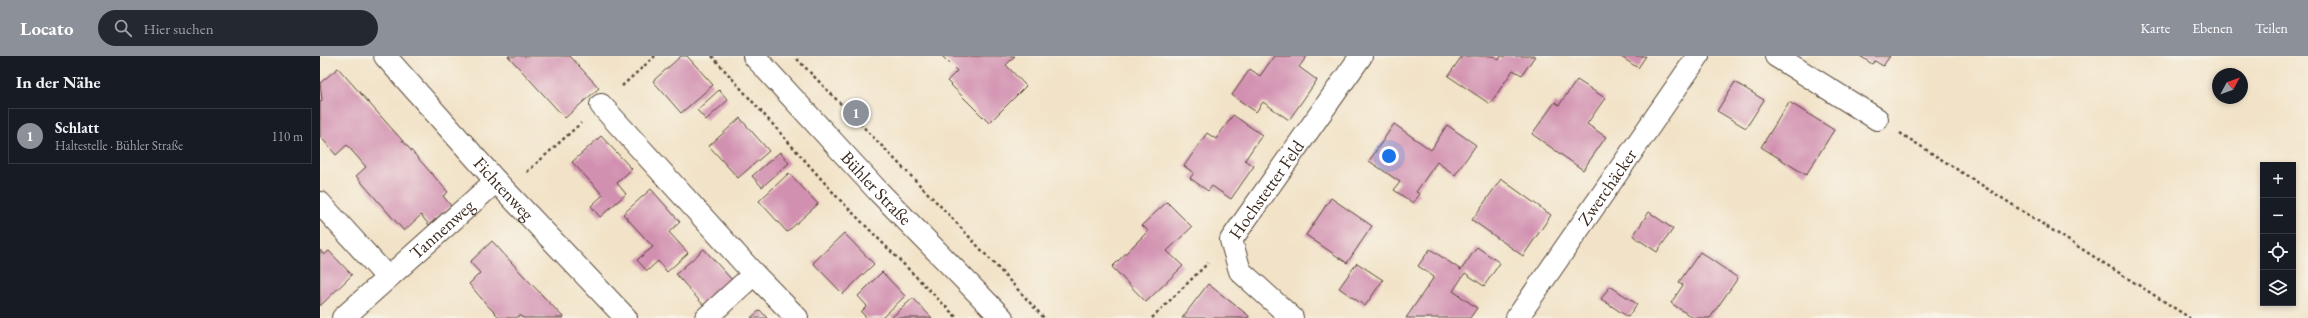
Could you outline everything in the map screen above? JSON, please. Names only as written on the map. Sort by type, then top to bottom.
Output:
[{"type":"street","name":"Fichtenweg","points":[[385,56],[496,181],[626,318]]},
{"type":"street","name":"Bühler Straße","points":[[754,56],[888,201],[1002,318]]},
{"type":"street","name":"Hochstetter Feld","points":[[1292,318],[1240,271],[1231,240],[1361,56]]},
{"type":"street","name":"Zwerchäcker","points":[[1517,318],[1698,56]]},
{"type":"street","points":[[1776,56],[1878,119]]},
{"type":"street","points":[[601,105],[754,274],[797,318]]},
{"type":"street","name":"Tannenweg","points":[[343,318],[496,181]]},
{"type":"street","points":[[320,203],[387,277]]},
{"type":"street","points":[[706,318],[754,274]]},
{"type":"path","points":[[712,56],[839,199],[957,318]]},
{"type":"path","points":[[795,56],[951,217],[1044,318]]},
{"type":"path","points":[[1878,119],[2190,318]]},
{"type":"path","points":[[1152,318],[1231,240]]},
{"type":"building","points":[[508,56],[570,56],[599,88],[565,118]]},
{"type":"building","points":[[681,56],[687,56],[713,85],[681,113],[653,81]]},
{"type":"building","points":[[942,56],[1015,56],[1006,65],[1026,86],[989,123],[947,81],[957,71]]},
{"type":"building","points":[[1274,56],[1307,56],[1299,67],[1317,80],[1289,120],[1263,102],[1256,112],[1232,95],[1250,69],[1260,76]]},
{"type":"building","points":[[1462,56],[1493,56],[1499,60],[1501,56],[1535,56],[1522,75],[1513,70],[1490,104],[1448,76]]},
{"type":"building","points":[[1620,56],[1646,56],[1638,68]]},
{"type":"building","points":[[1860,56],[1890,56],[1883,66],[1875,61],[1872,64]]},
{"type":"building","points":[[338,68],[448,192],[443,196],[451,206],[429,225],[421,215],[404,231],[356,176],[366,167],[347,145],[336,155],[320,136],[320,102],[322,100],[320,83]]},
{"type":"building","points":[[1577,80],[1605,98],[1587,124],[1606,137],[1583,170],[1532,134],[1555,102],[1559,105]]},
{"type":"building","points":[[1735,82],[1764,100],[1746,128],[1717,111]]},
{"type":"building","points":[[719,90],[728,100],[706,120],[697,110]]},
{"type":"building","points":[[1789,102],[1834,130],[1806,175],[1761,147]]},
{"type":"building","points":[[1233,115],[1262,135],[1245,160],[1254,166],[1231,199],[1212,186],[1208,191],[1190,178],[1194,173],[1184,166],[1207,133],[1216,139]]},
{"type":"building","points":[[740,118],[769,151],[738,178],[709,146]]},
{"type":"building","points":[[1394,124],[1431,150],[1447,125],[1476,145],[1455,175],[1437,162],[1416,192],[1420,194],[1413,203],[1394,190],[1400,182],[1369,161]]},
{"type":"building","points":[[601,136],[632,169],[617,183],[626,194],[600,217],[591,206],[603,195],[572,162]]},
{"type":"building","points":[[780,152],[789,163],[762,187],[752,176]]},
{"type":"building","points":[[789,173],[818,204],[787,232],[759,201]]},
{"type":"building","points":[[1501,179],[1551,215],[1523,256],[1472,220]]},
{"type":"building","points":[[651,189],[680,222],[669,232],[688,253],[667,272],[658,261],[647,271],[637,260],[653,247],[623,214]]},
{"type":"building","points":[[1331,198],[1372,226],[1347,263],[1306,235]]},
{"type":"building","points":[[1167,202],[1192,227],[1167,251],[1183,266],[1146,302],[1112,267],[1148,231],[1142,225]]},
{"type":"building","points":[[1649,212],[1673,229],[1657,252],[1633,236]]},
{"type":"building","points":[[844,233],[874,264],[843,294],[813,263]]},
{"type":"building","points":[[492,241],[564,318],[523,318],[520,315],[516,318],[500,318],[488,306],[469,284],[480,273],[470,262]]},
{"type":"building","points":[[1477,247],[1500,263],[1484,286],[1465,273],[1453,291],[1477,308],[1470,318],[1406,318],[1434,277],[1418,266],[1430,249],[1461,270]]},
{"type":"building","points":[[704,249],[733,281],[705,307],[676,274]]},
{"type":"building","points":[[320,250],[324,255],[329,251],[352,275],[320,306]]},
{"type":"building","points":[[1700,252],[1738,278],[1710,318],[1693,318],[1671,303],[1683,285],[1679,282]]},
{"type":"building","points":[[1357,263],[1383,280],[1365,306],[1339,288]]},
{"type":"building","points":[[882,272],[905,296],[882,318],[867,318],[861,312],[867,306],[858,296]]},
{"type":"building","points":[[1208,284],[1249,316],[1248,318],[1182,318]]},
{"type":"building","points":[[1610,286],[1637,304],[1628,317],[1601,299]]},
{"type":"building","points":[[913,298],[932,318],[891,318]]},
{"type":"building","points":[[760,310],[767,318],[751,318]]},
{"type":"place","name":"Schlatt","points":[[856,113]]}]
